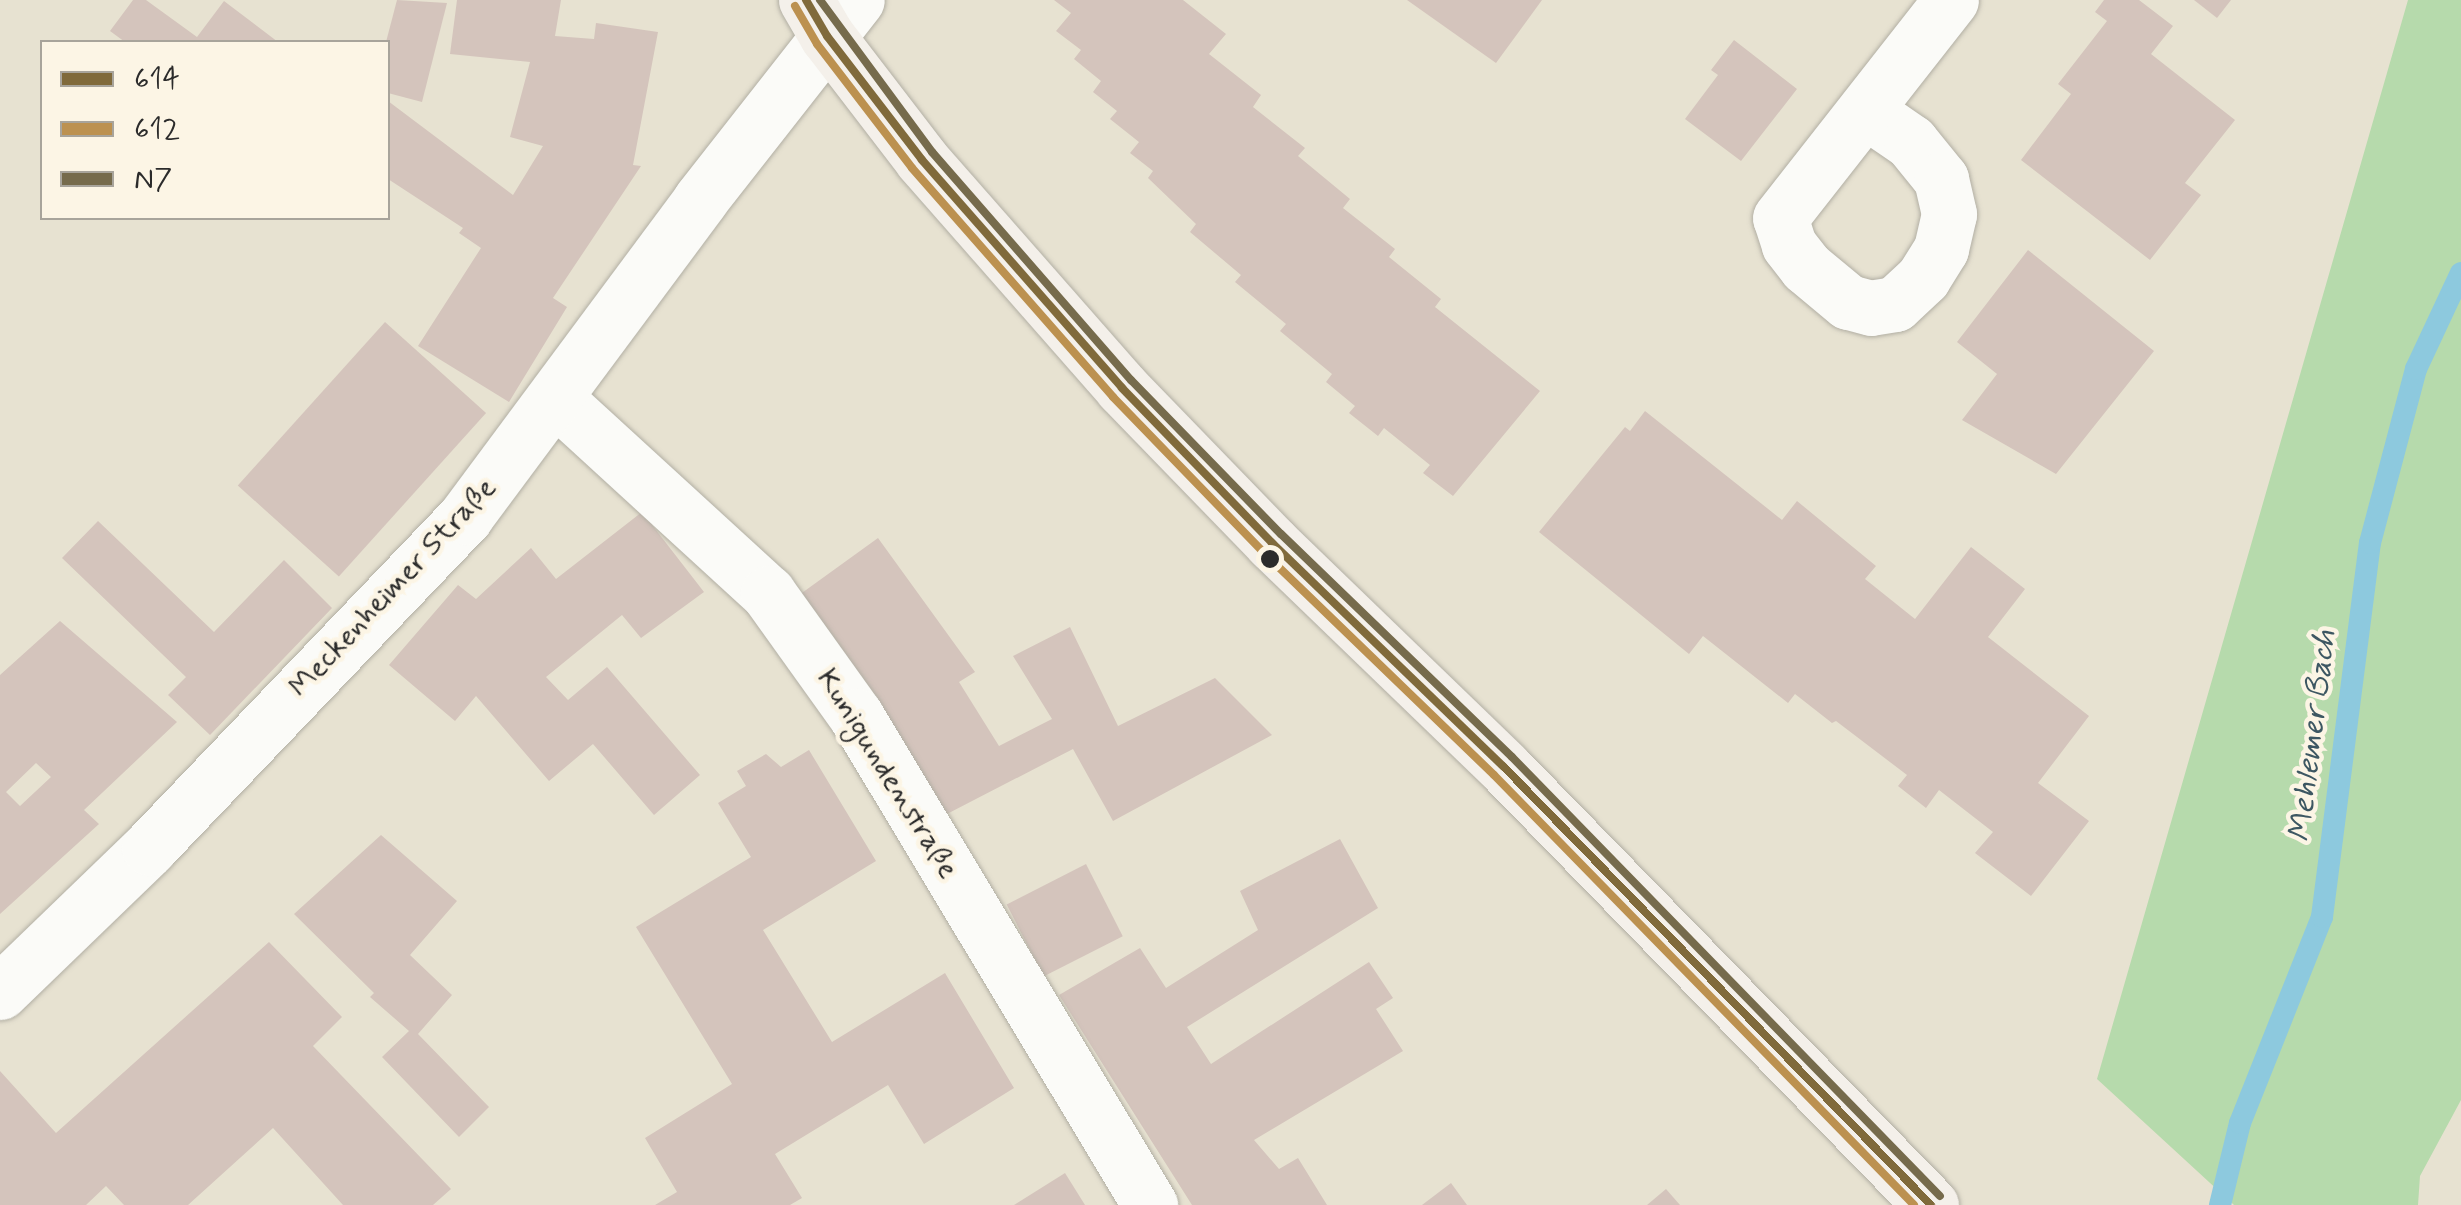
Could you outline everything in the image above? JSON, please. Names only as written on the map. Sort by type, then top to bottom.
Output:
[{"type":"street","points":[[1866,111],[1951,0]]},
{"type":"street","points":[[830,12],[934,174],[1122,388],[1272,543],[1504,766],[1931,1205]]},
{"type":"street","name":"Meckenheimer Straße","points":[[0,992],[149,848],[465,517],[555,398],[830,12]]},
{"type":"street","name":"Kunigundenstraße","points":[[555,398],[706,532],[779,608],[856,716],[1150,1205]]},
{"type":"green space","points":[[2408,0],[2461,0],[2461,1100],[2420,1176],[2418,1205],[2234,1205],[2097,1079]]},
{"type":"building","points":[[133,0],[146,0],[197,37],[224,1],[275,40],[122,40],[110,31]]},
{"type":"building","points":[[397,0],[447,3],[422,102],[390,94],[390,40],[387,40]]},
{"type":"building","points":[[457,0],[561,0],[555,36],[594,39],[596,23],[658,32],[633,165],[641,166],[553,298],[567,307],[509,402],[418,346],[481,248],[459,233],[463,228],[390,180],[390,103],[513,195],[543,146],[510,137],[530,62],[450,54]]},
{"type":"building","points":[[1054,0],[1183,0],[1226,34],[1209,54],[1261,95],[1253,107],[1305,148],[1298,156],[1350,199],[1343,208],[1395,249],[1389,257],[1441,299],[1435,307],[1540,391],[1453,496],[1423,473],[1430,465],[1384,428],[1378,436],[1349,413],[1355,406],[1326,382],[1332,374],[1280,331],[1286,324],[1235,282],[1241,275],[1190,232],[1196,224],[1148,178],[1153,171],[1130,153],[1139,142],[1110,119],[1117,111],[1093,92],[1101,81],[1074,59],[1081,50],[1056,31],[1071,13]]},
{"type":"building","points":[[1407,0],[1542,0],[1496,63]]},
{"type":"building","points":[[2104,0],[2139,0],[2173,26],[2151,54],[2235,120],[2185,183],[2201,195],[2150,260],[2021,160],[2071,94],[2058,84],[2107,21],[2095,12]]},
{"type":"building","points":[[2194,0],[2231,0],[2217,18]]},
{"type":"building","points":[[1734,40],[1797,89],[1741,161],[1685,119],[1718,75],[1711,70]]},
{"type":"building","points":[[2028,250],[2154,351],[2056,474],[1962,420],[1997,374],[1957,342]]},
{"type":"building","points":[[385,322],[486,413],[339,576],[238,485]]},
{"type":"building","points":[[1645,411],[1782,520],[1797,501],[1876,566],[1865,579],[1915,619],[1971,547],[2025,589],[1988,637],[2089,716],[2038,783],[2089,821],[2031,896],[1975,853],[1993,832],[1939,790],[1926,808],[1898,786],[1907,775],[1836,721],[1832,723],[1795,694],[1788,703],[1703,636],[1689,654],[1539,532],[1625,427],[1630,431]]},
{"type":"building","points":[[642,512],[704,592],[641,638],[622,615],[546,677],[568,700],[607,667],[700,775],[654,815],[593,744],[549,781],[476,696],[455,721],[389,665],[458,585],[476,599],[531,548],[556,579]]},
{"type":"building","points":[[98,521],[214,632],[284,560],[332,608],[210,735],[168,695],[186,677],[62,558]]},
{"type":"building","points":[[878,538],[975,672],[959,682],[999,746],[1052,719],[1013,656],[1070,627],[1118,726],[1215,678],[1272,735],[1113,821],[1073,749],[945,815],[788,603]]},
{"type":"building","points":[[60,621],[177,722],[84,810],[99,824],[0,914],[0,675]],"holes":[[[36,763],[51,777],[20,806],[6,792]]]},
{"type":"building","points":[[809,750],[876,861],[763,930],[832,1042],[945,973],[1014,1088],[924,1144],[888,1085],[775,1154],[802,1198],[790,1205],[655,1205],[677,1192],[645,1138],[732,1084],[636,927],[751,857],[718,803],[746,786],[737,771],[766,754],[781,767]]},
{"type":"building","points":[[381,835],[457,901],[410,955],[452,995],[418,1034],[489,1107],[459,1137],[382,1057],[409,1031],[370,997],[374,993],[294,914]]},
{"type":"building","points":[[1340,839],[1378,908],[1187,1027],[1211,1064],[1369,962],[1393,998],[1376,1009],[1403,1051],[1254,1140],[1279,1169],[1298,1158],[1327,1205],[1192,1205],[1059,995],[1140,948],[1166,988],[1258,930],[1240,891]]},
{"type":"building","points":[[1086,864],[1123,936],[1043,977],[1007,904]]},
{"type":"building","points":[[269,942],[342,1017],[313,1046],[451,1189],[433,1205],[343,1205],[273,1128],[188,1205],[124,1205],[106,1186],[86,1205],[0,1205],[0,1071],[56,1133]]},
{"type":"building","points":[[1065,1173],[1085,1205],[1014,1205]]},
{"type":"building","points":[[1451,1183],[1467,1205],[1422,1205]]},
{"type":"building","points":[[1666,1189],[1680,1205],[1647,1205]]},
{"type":"waterway","name":"Mehlemer Bach","points":[[2220,1205],[2240,1123],[2322,917],[2370,543],[2416,369],[2461,273]]},
{"type":"transit line","name":"614","points":[[806,0],[827,36],[922,160],[1122,388],[1272,543],[1503,766],[1931,1205]]},
{"type":"transit line","name":"N7","points":[[820,0],[932,152],[1131,380],[1281,534],[1512,757],[1940,1196]]},
{"type":"transit line","name":"612","points":[[795,6],[817,44],[912,168],[1113,397],[1263,552],[1494,775],[1914,1205]]}]
